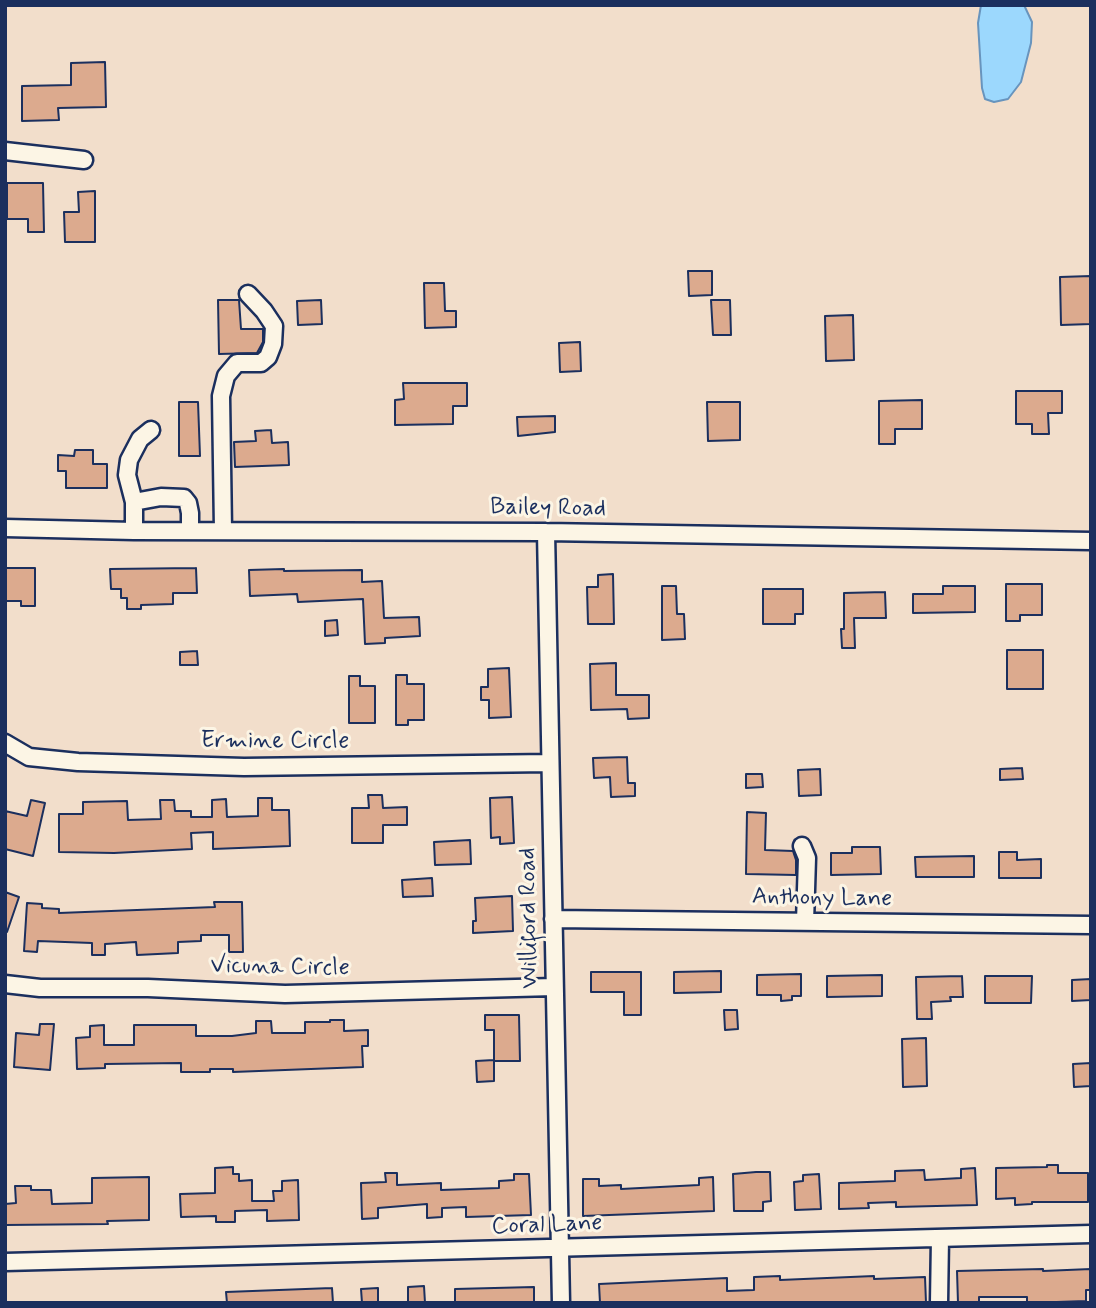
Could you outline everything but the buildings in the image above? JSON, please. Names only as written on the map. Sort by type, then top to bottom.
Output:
[{"type":"street","points":[[5,151],[84,160]]},
{"type":"street","points":[[223,530],[221,396],[226,376],[237,363],[261,363],[268,357],[273,344],[274,326],[248,294]]},
{"type":"street","points":[[134,531],[134,502],[127,475],[129,460],[140,439],[151,430]]},
{"type":"street","points":[[134,502],[160,497],[184,498],[190,513],[190,530]]},
{"type":"street","name":"Bailey Road","points":[[5,528],[546,532],[1091,541]]},
{"type":"street","name":"Williford Road","points":[[546,532],[561,1303]]},
{"type":"street","name":"Ermine Circle","points":[[5,743],[29,757],[78,762],[244,767],[549,763]]},
{"type":"street","points":[[802,846],[807,858],[805,922]]},
{"type":"street","name":"Anthony Lane","points":[[552,919],[1091,925]]},
{"type":"street","name":"Vicuna Circle","points":[[5,984],[40,988],[148,988],[285,994],[554,987]]},
{"type":"street","name":"Coral Lane","points":[[5,1262],[1091,1234]]},
{"type":"street","points":[[939,1303],[940,1238]]},
{"type":"water","points":[[981,5],[1024,5],[1032,22],[1031,43],[1021,82],[1008,99],[994,102],[985,99],[982,88],[978,23]]}]
